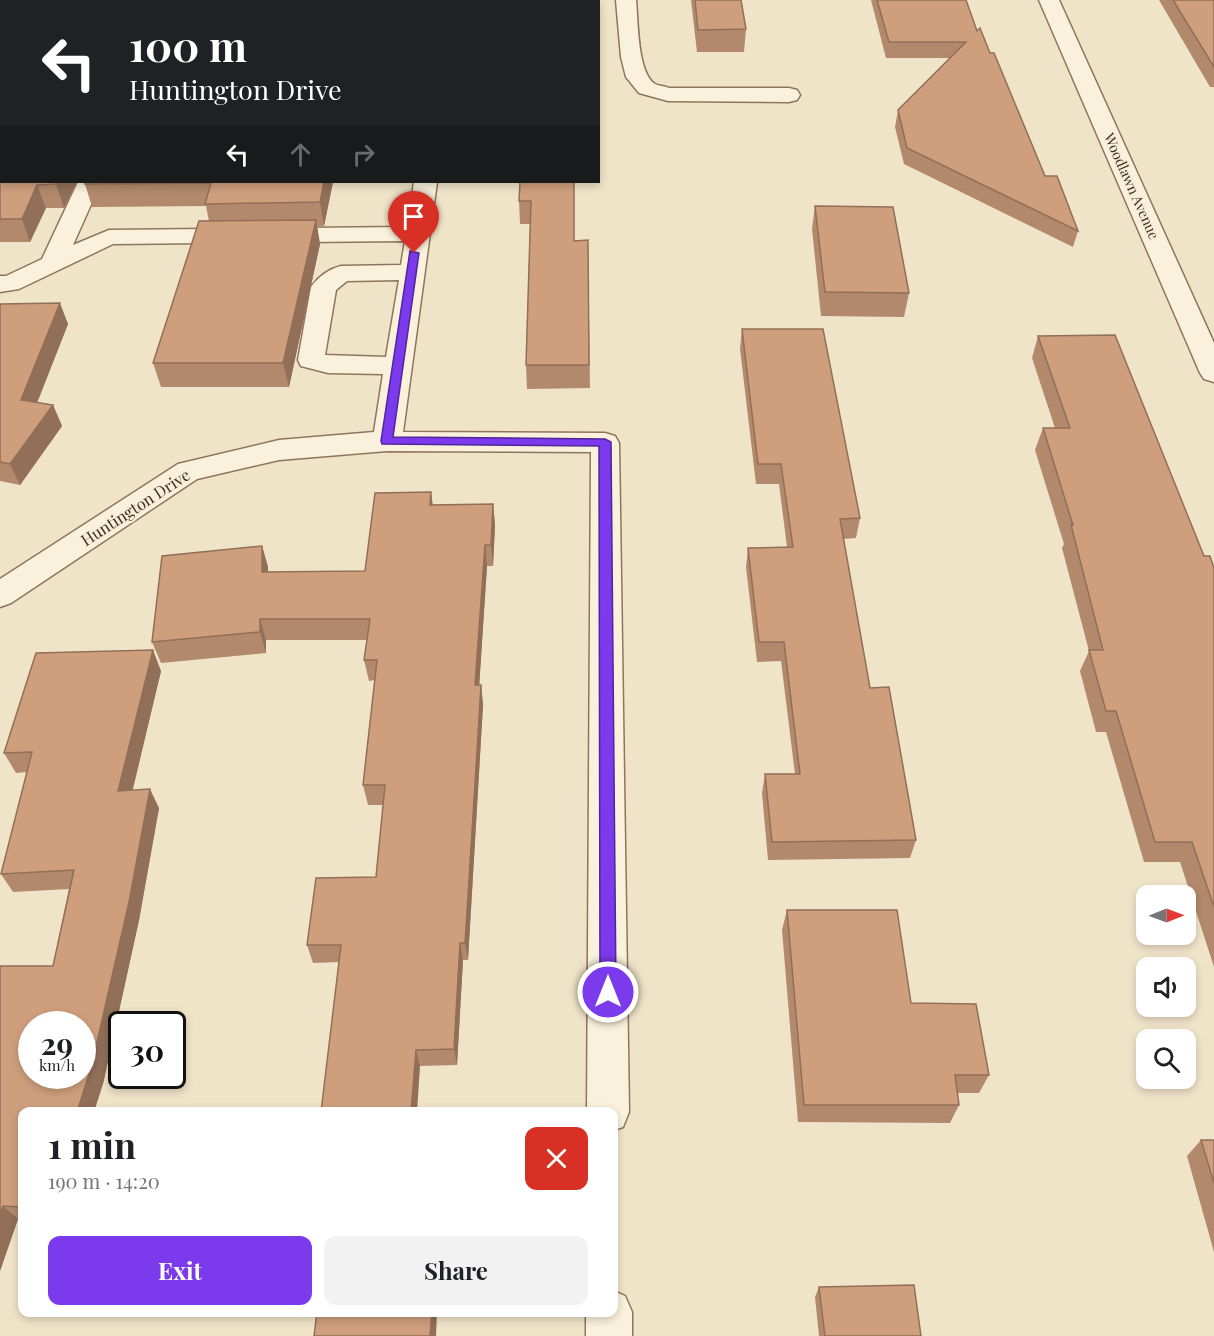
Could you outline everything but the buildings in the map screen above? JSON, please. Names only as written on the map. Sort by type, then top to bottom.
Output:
[{"type":"street","name":"Woodlawn Avenue","points":[[1049,0],[1214,373]]},
{"type":"street","points":[[626,2],[631,57],[637,77],[647,87],[668,94],[789,95]]},
{"type":"street","points":[[52,264],[89,183]]},
{"type":"street","points":[[387,441],[426,183]]},
{"type":"street","points":[[0,284],[10,284],[109,237],[417,234]]},
{"type":"street","points":[[397,366],[328,364],[311,360],[324,287],[341,274],[411,272]]},
{"type":"street","name":"Huntington Drive","points":[[0,595],[188,471],[279,450],[387,441],[605,442],[608,1107]]},
{"type":"street","points":[[609,1317],[609,1336]]},
{"type":"route","points":[[414,253],[387,441],[605,442],[608,992]]}]
